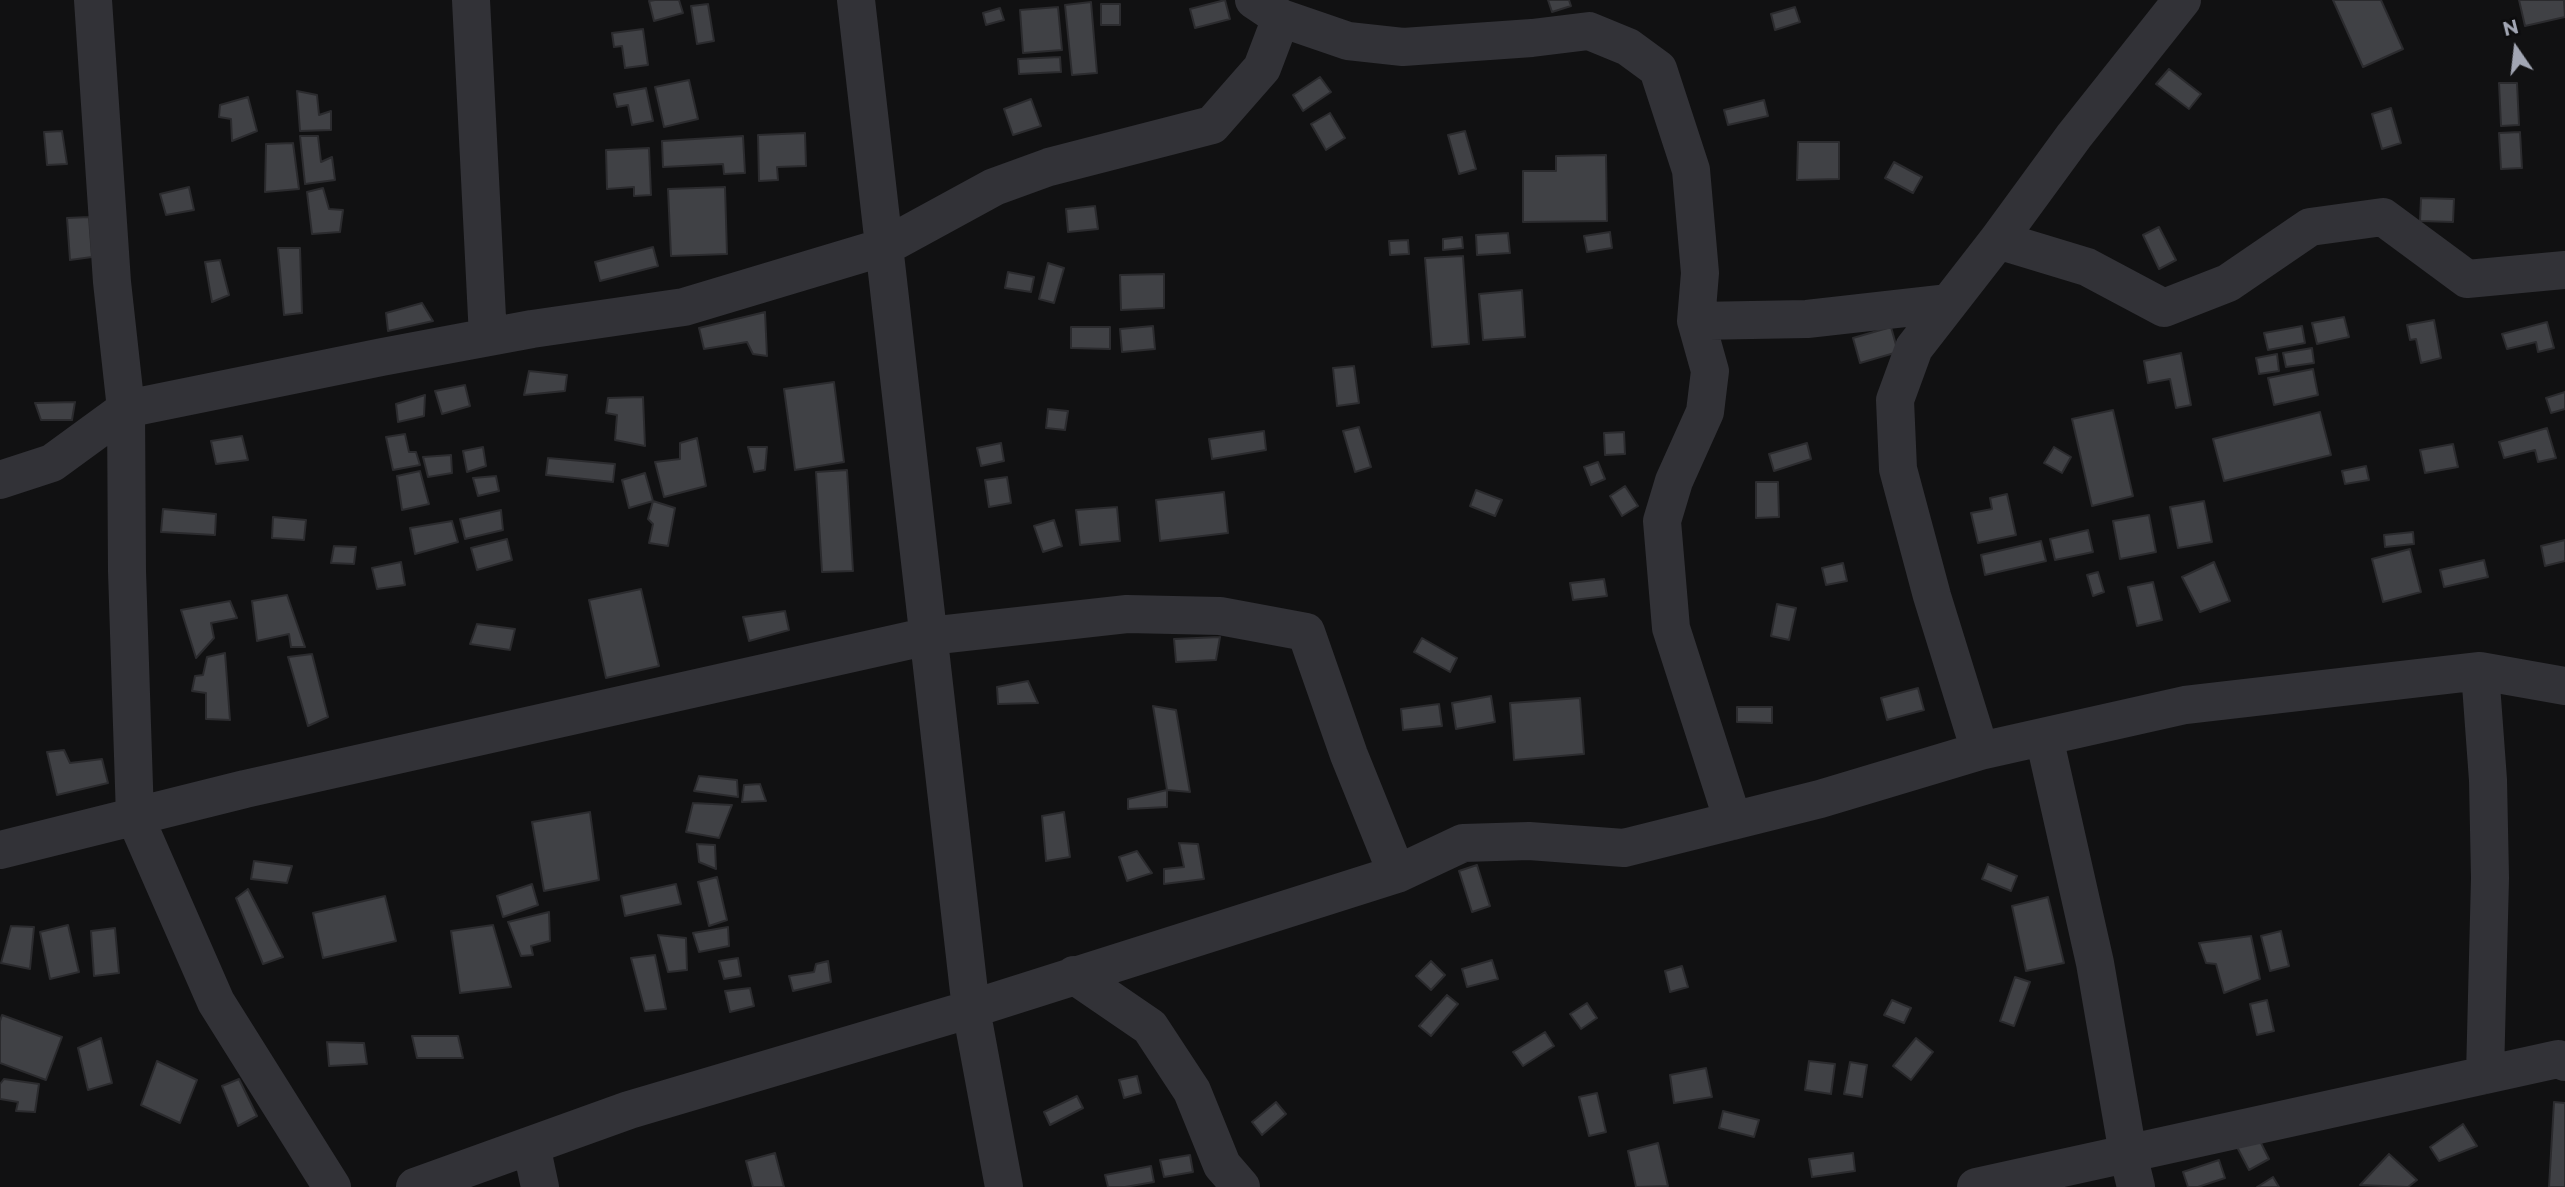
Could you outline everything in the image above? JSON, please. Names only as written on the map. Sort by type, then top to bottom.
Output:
[{"type":"street","points":[[93,0],[112,282],[125,409],[135,817],[216,1002],[332,1187]]},
{"type":"street","points":[[471,0],[488,337]]},
{"type":"street","points":[[856,0],[971,1009],[1004,1187]]},
{"type":"street","points":[[1980,751],[1932,596],[1898,468],[1895,400],[1913,348],[1998,240],[2074,136],[2182,0]]},
{"type":"street","points":[[0,480],[52,463],[125,409],[488,337],[684,307],[884,247],[994,187],[1049,167],[1212,125],[1262,68],[1268,9],[1348,41],[1403,47],[1589,31],[1628,47],[1658,69],[1691,170],[1700,273],[1696,321],[1710,371],[1705,412],[1674,481],[1662,522],[1671,628],[1733,821]]},
{"type":"street","points":[[1998,240],[2087,267],[2164,308],[2228,283],[2309,227],[2383,217],[2467,279],[2565,270]]},
{"type":"street","points":[[1696,321],[1807,319],[1949,303]]},
{"type":"street","points":[[0,850],[245,789],[581,716],[929,636],[1127,614],[1220,616],[1306,632],[1349,755],[1397,874]]},
{"type":"street","points":[[415,1187],[629,1110],[971,1009],[1397,874],[1463,844],[1529,841],[1624,848],[1820,799],[1980,751],[2185,705],[2480,671],[2565,686]]},
{"type":"street","points":[[2480,671],[2488,780],[2490,878],[2485,1075]]},
{"type":"street","points":[[2044,737],[2095,963],[2132,1170]]},
{"type":"street","points":[[1074,975],[1150,1027],[1192,1091],[1222,1165],[1241,1187]]},
{"type":"street","points":[[1976,1187],[2132,1170],[2485,1075],[2558,1059],[2565,1062]]},
{"type":"street","points":[[531,1145],[540,1187]]},
{"type":"building","points":[[679,0],[683,13],[654,21],[649,1]]},
{"type":"building","points":[[1225,0],[1230,19],[1195,28],[1190,9]]},
{"type":"building","points":[[1548,0],[1569,0],[1571,6],[1552,12]]},
{"type":"building","points":[[2333,0],[2381,0],[2403,49],[2363,67]]},
{"type":"building","points":[[2519,0],[2564,0],[2565,17],[2525,26]]},
{"type":"building","points":[[1091,2],[1097,73],[1072,75],[1065,5]]},
{"type":"building","points":[[708,4],[714,41],[697,44],[691,6]]},
{"type":"building","points":[[1101,4],[1120,4],[1120,25],[1101,25]]},
{"type":"building","points":[[1058,7],[1062,50],[1023,53],[1020,10]]},
{"type":"building","points":[[1795,7],[1800,22],[1775,30],[1771,14]]},
{"type":"building","points":[[1000,8],[1004,20],[986,25],[983,13]]},
{"type":"building","points":[[643,29],[648,65],[625,68],[622,46],[614,47],[612,33]]},
{"type":"building","points":[[1060,57],[1061,72],[1019,74],[1018,59]]},
{"type":"building","points":[[2169,69],[2201,94],[2189,109],[2156,84]]},
{"type":"building","points":[[1320,77],[1331,92],[1303,111],[1293,95]]},
{"type":"building","points":[[689,80],[698,119],[664,127],[655,87]]},
{"type":"building","points":[[2499,83],[2517,83],[2519,125],[2501,126]]},
{"type":"building","points":[[646,88],[653,121],[632,125],[628,105],[617,107],[614,94]]},
{"type":"building","points":[[297,91],[317,95],[319,115],[331,111],[331,130],[300,131]]},
{"type":"building","points":[[248,97],[257,131],[232,141],[231,119],[219,117],[220,105]]},
{"type":"building","points":[[1031,99],[1041,126],[1013,135],[1004,109]]},
{"type":"building","points":[[1764,100],[1768,116],[1728,125],[1724,110]]},
{"type":"building","points":[[2391,108],[2401,143],[2382,149],[2372,114]]},
{"type":"building","points":[[1330,113],[1345,138],[1326,150],[1311,124]]},
{"type":"building","points":[[62,131],[67,164],[47,165],[44,132]]},
{"type":"building","points":[[1465,131],[1476,169],[1459,174],[1448,135]]},
{"type":"building","points":[[2520,132],[2522,168],[2501,169],[2499,133]]},
{"type":"building","points":[[805,133],[806,166],[777,167],[778,180],[759,181],[758,135]]},
{"type":"building","points":[[300,136],[318,136],[321,162],[332,157],[335,180],[305,184]]},
{"type":"building","points":[[743,136],[745,173],[724,174],[723,164],[663,167],[662,141]]},
{"type":"building","points":[[1798,142],[1839,142],[1839,179],[1797,180]]},
{"type":"building","points":[[293,143],[299,189],[265,192],[266,144]]},
{"type":"building","points":[[649,148],[651,195],[634,196],[634,187],[607,189],[606,150]]},
{"type":"building","points":[[1606,155],[1607,221],[1523,222],[1523,171],[1556,171],[1556,156]]},
{"type":"building","points":[[1894,162],[1922,177],[1913,193],[1885,178]]},
{"type":"building","points":[[189,187],[194,210],[166,215],[160,194]]},
{"type":"building","points":[[725,187],[727,254],[671,256],[668,189]]},
{"type":"building","points":[[323,188],[329,209],[343,210],[340,232],[312,234],[307,192]]},
{"type":"building","points":[[2421,198],[2454,199],[2453,222],[2420,221]]},
{"type":"building","points":[[1095,206],[1098,229],[1068,232],[1066,209]]},
{"type":"building","points":[[89,217],[92,257],[70,260],[67,218]]},
{"type":"building","points":[[2159,227],[2176,260],[2159,269],[2143,235]]},
{"type":"building","points":[[1610,232],[1612,248],[1587,252],[1584,236]]},
{"type":"building","points":[[1508,233],[1510,253],[1477,255],[1476,235]]},
{"type":"building","points":[[1462,237],[1463,248],[1443,250],[1443,239]]},
{"type":"building","points":[[1408,240],[1409,254],[1390,255],[1389,241]]},
{"type":"building","points":[[653,247],[658,266],[600,281],[595,262]]},
{"type":"building","points":[[278,248],[300,248],[302,313],[284,315]]},
{"type":"building","points":[[1463,256],[1469,344],[1432,347],[1425,258]]},
{"type":"building","points":[[220,260],[229,295],[212,302],[205,262]]},
{"type":"building","points":[[1048,263],[1064,268],[1054,303],[1039,299]]},
{"type":"building","points":[[1008,272],[1034,277],[1031,292],[1005,288]]},
{"type":"building","points":[[1164,274],[1164,308],[1121,310],[1120,275]]},
{"type":"building","points":[[1522,290],[1525,337],[1483,340],[1479,294]]},
{"type":"building","points":[[422,303],[433,321],[388,331],[386,313]]},
{"type":"building","points":[[765,312],[767,356],[753,354],[747,342],[704,349],[699,328]]},
{"type":"building","points":[[2344,317],[2349,337],[2317,344],[2312,323]]},
{"type":"building","points":[[2434,320],[2441,358],[2421,363],[2416,339],[2410,340],[2407,325]]},
{"type":"building","points":[[2547,322],[2554,348],[2538,352],[2536,342],[2507,349],[2502,334]]},
{"type":"building","points":[[1153,326],[1155,349],[1122,352],[1120,329]]},
{"type":"building","points":[[2302,326],[2305,343],[2268,350],[2264,333]]},
{"type":"building","points":[[1071,327],[1110,327],[1110,349],[1071,348]]},
{"type":"building","points":[[1891,327],[1898,352],[1860,363],[1853,338]]},
{"type":"building","points":[[2312,348],[2314,363],[2286,367],[2283,353]]},
{"type":"building","points":[[2181,353],[2191,405],[2176,408],[2170,379],[2148,383],[2144,361]]},
{"type":"building","points":[[2277,354],[2279,371],[2259,374],[2256,358]]},
{"type":"building","points":[[1354,366],[1359,403],[1337,406],[1333,368]]},
{"type":"building","points":[[2313,369],[2318,395],[2274,405],[2268,378]]},
{"type":"building","points":[[529,371],[567,375],[565,391],[524,395]]},
{"type":"building","points":[[834,382],[844,462],[795,470],[784,389]]},
{"type":"building","points":[[465,385],[470,406],[442,414],[435,391]]},
{"type":"building","points":[[2565,392],[2565,409],[2551,413],[2546,398]]},
{"type":"building","points":[[425,395],[424,416],[398,422],[396,404]]},
{"type":"building","points":[[643,397],[645,446],[615,440],[617,415],[606,413],[608,398]]},
{"type":"building","points":[[75,402],[72,420],[41,420],[35,403]]},
{"type":"building","points":[[1048,409],[1068,411],[1065,430],[1046,428]]},
{"type":"building","points":[[2113,410],[2133,496],[2092,506],[2072,419]]},
{"type":"building","points":[[2320,412],[2331,455],[2224,481],[2213,439]]},
{"type":"building","points":[[1359,427],[1371,467],[1355,472],[1343,431]]},
{"type":"building","points":[[2547,428],[2556,458],[2538,462],[2535,450],[2504,458],[2499,442]]},
{"type":"building","points":[[1264,431],[1266,450],[1212,459],[1209,439]]},
{"type":"building","points":[[1624,432],[1625,454],[1605,455],[1604,433]]},
{"type":"building","points":[[405,434],[409,452],[416,452],[420,465],[393,470],[386,437]]},
{"type":"building","points":[[242,436],[248,460],[216,464],[211,441]]},
{"type":"building","points":[[697,438],[706,486],[664,497],[655,462],[680,459],[680,443]]},
{"type":"building","points":[[1001,443],[1004,461],[981,466],[977,448]]},
{"type":"building","points":[[1807,443],[1811,459],[1774,471],[1769,454]]},
{"type":"building","points":[[2453,444],[2458,467],[2425,473],[2420,450]]},
{"type":"building","points":[[483,447],[486,466],[467,472],[463,451]]},
{"type":"building","points":[[748,447],[767,447],[765,470],[754,472]]},
{"type":"building","points":[[2054,447],[2071,457],[2062,473],[2044,463]]},
{"type":"building","points":[[451,455],[452,473],[428,477],[423,457]]},
{"type":"building","points":[[548,458],[615,464],[613,482],[546,475]]},
{"type":"building","points":[[1598,462],[1605,479],[1591,485],[1584,467]]},
{"type":"building","points":[[2366,466],[2369,480],[2345,484],[2342,471]]},
{"type":"building","points":[[847,470],[853,571],[822,572],[816,472]]},
{"type":"building","points":[[420,471],[429,504],[402,510],[397,476]]},
{"type":"building","points":[[645,473],[653,501],[629,508],[622,480]]},
{"type":"building","points":[[496,476],[499,491],[478,496],[473,478]]},
{"type":"building","points":[[1007,477],[1011,503],[989,507],[985,480]]},
{"type":"building","points":[[1756,482],[1778,482],[1779,517],[1756,518]]},
{"type":"building","points":[[1625,486],[1638,506],[1622,516],[1610,496]]},
{"type":"building","points":[[1476,490],[1502,500],[1495,516],[1470,506]]},
{"type":"building","points":[[1224,492],[1228,533],[1160,541],[1156,500]]},
{"type":"building","points":[[2007,494],[2016,535],[1978,543],[1971,513],[1992,509],[1990,498]]},
{"type":"building","points":[[653,501],[675,508],[668,546],[649,543],[653,524],[648,519]]},
{"type":"building","points":[[2204,501],[2212,542],[2178,548],[2170,507]]},
{"type":"building","points":[[1117,507],[1120,541],[1080,545],[1076,510]]},
{"type":"building","points":[[163,509],[216,514],[215,535],[161,532]]},
{"type":"building","points":[[501,510],[503,530],[465,539],[460,519]]},
{"type":"building","points":[[2149,515],[2156,552],[2120,559],[2113,521]]},
{"type":"building","points":[[273,517],[306,520],[304,540],[272,538]]},
{"type":"building","points":[[1054,520],[1062,546],[1043,552],[1034,526]]},
{"type":"building","points":[[452,521],[458,542],[415,554],[410,528]]},
{"type":"building","points":[[2088,530],[2093,552],[2055,560],[2050,539]]},
{"type":"building","points":[[2413,532],[2414,544],[2385,547],[2384,535]]},
{"type":"building","points":[[507,539],[512,560],[477,570],[471,548]]},
{"type":"building","points":[[2565,540],[2565,561],[2545,566],[2541,546]]},
{"type":"building","points":[[2041,541],[2046,561],[1985,575],[1981,555]]},
{"type":"building","points":[[334,546],[356,547],[354,564],[331,563]]},
{"type":"building","points":[[2410,549],[2421,592],[2383,602],[2372,559]]},
{"type":"building","points":[[2484,560],[2488,577],[2444,587],[2440,570]]},
{"type":"building","points":[[401,562],[405,585],[377,589],[372,568]]},
{"type":"building","points":[[2214,562],[2230,601],[2200,612],[2182,577]]},
{"type":"building","points":[[1843,563],[1847,581],[1826,585],[1822,568]]},
{"type":"building","points":[[2098,572],[2104,592],[2093,596],[2087,575]]},
{"type":"building","points":[[1604,579],[1607,596],[1573,600],[1570,583]]},
{"type":"building","points":[[2153,582],[2162,620],[2137,626],[2128,587]]},
{"type":"building","points":[[641,589],[659,666],[606,678],[589,600]]},
{"type":"building","points":[[287,595],[305,647],[291,647],[289,634],[257,641],[252,601]]},
{"type":"building","points":[[230,601],[237,618],[211,623],[214,638],[196,658],[181,610]]},
{"type":"building","points":[[1777,604],[1796,608],[1789,640],[1771,636]]},
{"type":"building","points":[[785,611],[789,630],[749,641],[743,617]]},
{"type":"building","points":[[477,624],[515,629],[510,650],[470,644]]},
{"type":"building","points":[[1220,637],[1216,660],[1176,662],[1174,639]]},
{"type":"building","points":[[1422,638],[1457,658],[1450,672],[1414,652]]},
{"type":"building","points":[[225,653],[230,720],[206,719],[206,693],[192,691],[195,676],[203,675],[207,657]]},
{"type":"building","points":[[312,654],[328,717],[308,726],[288,657]]},
{"type":"building","points":[[1028,681],[1038,703],[998,704],[997,687]]},
{"type":"building","points":[[1918,688],[1924,710],[1887,720],[1881,698]]},
{"type":"building","points":[[1491,696],[1495,722],[1456,729],[1452,703]]},
{"type":"building","points":[[1580,698],[1584,754],[1514,760],[1510,703]]},
{"type":"building","points":[[1439,704],[1442,726],[1403,730],[1401,709]]},
{"type":"building","points":[[1153,706],[1176,710],[1190,792],[1167,790]]},
{"type":"building","points":[[1737,707],[1772,707],[1772,723],[1737,722]]},
{"type":"building","points":[[64,750],[70,763],[102,759],[108,783],[57,795],[47,752]]},
{"type":"building","points":[[699,776],[737,780],[738,797],[694,791]]},
{"type":"building","points":[[760,784],[766,801],[742,802],[744,785]]},
{"type":"building","points":[[1167,790],[1167,807],[1128,809],[1128,799]]},
{"type":"building","points":[[693,803],[732,805],[719,838],[686,832]]},
{"type":"building","points":[[590,812],[599,880],[544,891],[532,822]]},
{"type":"building","points":[[1064,812],[1070,857],[1046,861],[1042,816]]},
{"type":"building","points":[[1179,843],[1198,844],[1204,879],[1164,884],[1164,869],[1184,867]]},
{"type":"building","points":[[697,844],[715,845],[716,869],[699,862]]},
{"type":"building","points":[[1137,851],[1152,873],[1127,881],[1119,857]]},
{"type":"building","points":[[254,861],[292,866],[287,883],[251,879]]},
{"type":"building","points":[[1988,864],[2017,876],[2011,891],[1982,879]]},
{"type":"building","points":[[1477,865],[1490,906],[1472,912],[1459,871]]},
{"type":"building","points":[[717,877],[727,920],[709,926],[698,882]]},
{"type":"building","points":[[532,884],[538,905],[503,917],[497,896]]},
{"type":"building","points":[[676,884],[681,904],[625,916],[621,896]]},
{"type":"building","points":[[248,889],[283,957],[263,964],[236,898]]},
{"type":"building","points":[[385,896],[396,941],[323,958],[313,913]]},
{"type":"building","points":[[2048,897],[2064,963],[2026,971],[2012,906]]},
{"type":"building","points":[[549,912],[550,941],[531,946],[533,955],[521,956],[508,922]]},
{"type":"building","points":[[68,925],[79,972],[50,979],[40,932]]},
{"type":"building","points":[[493,925],[511,987],[460,993],[451,931]]},
{"type":"building","points":[[11,926],[34,927],[30,969],[1,963]]},
{"type":"building","points":[[728,927],[729,946],[699,952],[693,933]]},
{"type":"building","points":[[115,928],[119,973],[94,976],[91,931]]},
{"type":"building","points":[[2281,931],[2289,966],[2270,971],[2261,936]]},
{"type":"building","points":[[658,935],[686,938],[687,970],[668,972]]},
{"type":"building","points":[[2251,936],[2260,979],[2224,993],[2216,964],[2206,963],[2199,943]]},
{"type":"building","points":[[655,955],[666,1009],[645,1011],[631,958]]},
{"type":"building","points":[[738,958],[741,976],[724,979],[719,961]]},
{"type":"building","points":[[1492,960],[1498,979],[1467,987],[1462,969]]},
{"type":"building","points":[[828,961],[831,982],[793,991],[789,976],[814,972],[816,964]]},
{"type":"building","points":[[1431,961],[1445,975],[1431,990],[1416,976]]},
{"type":"building","points":[[1682,966],[1688,987],[1670,992],[1665,971]]},
{"type":"building","points":[[2015,977],[2030,982],[2014,1026],[2000,1021]]},
{"type":"building","points":[[750,988],[754,1006],[730,1012],[725,991]]},
{"type":"building","points":[[1447,995],[1458,1004],[1431,1036],[1419,1026]]},
{"type":"building","points":[[1892,1000],[1911,1008],[1904,1023],[1884,1015]]},
{"type":"building","points":[[2267,1000],[2274,1031],[2257,1035],[2250,1004]]},
{"type":"building","points":[[1587,1003],[1597,1018],[1581,1029],[1570,1014]]},
{"type":"building","points":[[2,1015],[62,1037],[46,1080],[0,1063]]},
{"type":"building","points":[[1545,1032],[1554,1046],[1523,1066],[1513,1052]]},
{"type":"building","points":[[412,1036],[458,1036],[463,1058],[417,1058]]},
{"type":"building","points":[[101,1038],[112,1083],[88,1090],[78,1048]]},
{"type":"building","points":[[1916,1038],[1933,1052],[1911,1080],[1893,1066]]},
{"type":"building","points":[[327,1042],[364,1043],[367,1064],[329,1066]]},
{"type":"building","points":[[157,1061],[197,1080],[180,1123],[141,1105]]},
{"type":"building","points":[[1809,1061],[1835,1064],[1831,1094],[1805,1090]]},
{"type":"building","points":[[1850,1062],[1867,1065],[1862,1097],[1844,1094]]},
{"type":"building","points":[[1706,1068],[1712,1097],[1674,1103],[1670,1075]]},
{"type":"building","points":[[1137,1076],[1141,1093],[1124,1098],[1119,1080]]},
{"type":"building","points":[[4,1079],[39,1084],[35,1112],[16,1111],[18,1102],[0,1099],[0,1084]]},
{"type":"building","points":[[239,1079],[257,1116],[238,1126],[222,1086]]},
{"type":"building","points":[[1597,1093],[1606,1132],[1589,1136],[1579,1097]]},
{"type":"building","points":[[1077,1096],[1083,1108],[1050,1125],[1044,1112]]},
{"type":"building","points":[[1276,1102],[1286,1114],[1262,1135],[1252,1122]]},
{"type":"building","points":[[2554,1102],[2565,1103],[2565,1187],[2549,1187]]},
{"type":"building","points":[[1723,1111],[1759,1120],[1754,1137],[1719,1128]]},
{"type":"building","points":[[2463,1124],[2477,1146],[2439,1161],[2430,1147]]},
{"type":"building","points":[[2257,1135],[2269,1159],[2249,1170],[2236,1145]]},
{"type":"building","points":[[1658,1143],[1668,1186],[1636,1187],[1628,1151]]},
{"type":"building","points":[[775,1153],[784,1187],[753,1187],[746,1161]]},
{"type":"building","points":[[1853,1153],[1855,1171],[1812,1177],[1809,1159]]},
{"type":"building","points":[[2389,1154],[2417,1180],[2408,1187],[2360,1185]]},
{"type":"building","points":[[1190,1155],[1193,1172],[1164,1177],[1160,1160]]},
{"type":"building","points":[[2219,1160],[2225,1178],[2198,1187],[2188,1187],[2183,1172]]},
{"type":"building","points":[[1151,1166],[1154,1182],[1108,1187],[1105,1175]]},
{"type":"building","points":[[2273,1177],[2279,1187],[2257,1187]]}]
